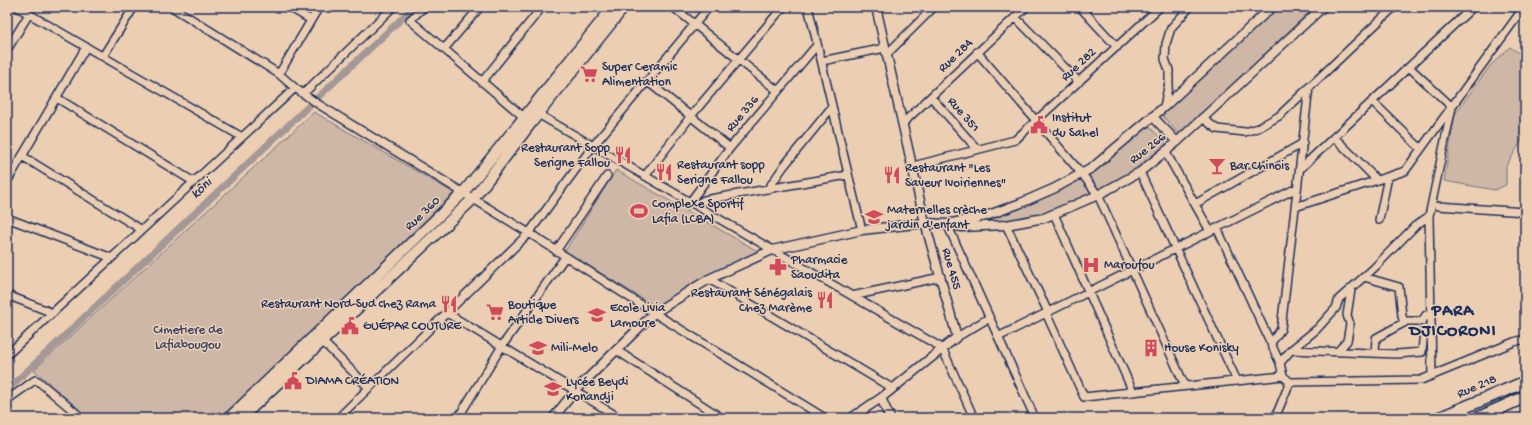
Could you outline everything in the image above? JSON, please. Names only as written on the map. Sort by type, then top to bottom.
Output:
[{"type":"highway","name":"Rue 218","points":[[1440,418],[1525,382]]},
{"type":"highway","points":[[1478,418],[1525,397]]},
{"type":"main road","name":"Rue 360","points":[[241,418],[473,199],[527,120],[613,7]]},
{"type":"main road","name":"Rue 360","points":[[229,418],[463,193],[527,120],[538,114],[624,7]]},
{"type":"street","points":[[18,7],[242,137]]},
{"type":"street","points":[[103,56],[134,7]]},
{"type":"street","points":[[172,7],[279,74],[295,88],[318,104],[529,233],[654,313],[825,418]]},
{"type":"street","points":[[289,7],[311,20]]},
{"type":"street","points":[[279,74],[319,7]]},
{"type":"street","points":[[303,94],[393,7]]},
{"type":"street","points":[[424,7],[410,20],[527,120]]},
{"type":"street","points":[[444,49],[480,7]]},
{"type":"street","points":[[482,82],[542,7]]},
{"type":"street","points":[[673,7],[778,91]]},
{"type":"street","points":[[338,418],[529,233],[593,146],[709,7]]},
{"type":"street","points":[[645,176],[691,116],[783,7]]},
{"type":"street","points":[[808,7],[862,230]]},
{"type":"street","name":"Rue 455","points":[[876,7],[925,223],[957,337]]},
{"type":"street","points":[[822,61],[886,51],[934,7]]},
{"type":"street","name":"Rue 284","points":[[903,123],[1026,7]]},
{"type":"street","points":[[1080,7],[1117,47]]},
{"type":"street","name":"Rue 282","points":[[976,150],[1015,140],[1117,47],[1152,10],[1160,7]]},
{"type":"street","points":[[1164,106],[1169,82],[1169,70],[1165,59],[1166,44],[1171,28],[1190,7]]},
{"type":"street","name":"Rue 266","points":[[947,224],[986,216],[1021,204],[1082,174],[1152,117],[1272,7]]},
{"type":"street","name":"Rue 266","points":[[553,418],[576,391],[654,313],[709,279],[772,250],[862,230],[925,223],[947,224],[962,227],[1006,225],[1044,218],[1098,195],[1140,172],[1177,142],[1323,7]]},
{"type":"street","points":[[1202,118],[1217,129],[1245,132],[1258,128],[1279,116],[1394,7]]},
{"type":"street","points":[[1300,169],[1473,7]]},
{"type":"street","points":[[1295,207],[1405,171],[1521,9]]},
{"type":"street","points":[[7,50],[29,14]]},
{"type":"street","points":[[1015,17],[1079,82]]},
{"type":"street","name":"Rue 336","points":[[693,204],[730,148],[817,45]]},
{"type":"street","points":[[7,182],[86,47]]},
{"type":"street","points":[[977,52],[1082,174],[1098,195],[1185,386]]},
{"type":"street","points":[[1409,67],[1452,106]]},
{"type":"street","points":[[647,81],[730,148]]},
{"type":"street","points":[[1271,343],[1281,329],[1309,87]]},
{"type":"street","points":[[7,355],[295,88]]},
{"type":"street","name":"Rue 351","points":[[931,97],[976,150]]},
{"type":"street","points":[[56,98],[194,182]]},
{"type":"street","points":[[1372,101],[1422,149]]},
{"type":"street","points":[[1432,376],[1429,216],[1452,106]]},
{"type":"street","points":[[768,189],[784,166],[832,107]]},
{"type":"street","points":[[538,114],[942,348],[972,417]]},
{"type":"street","points":[[1152,117],[1177,142]]},
{"type":"street","points":[[1334,137],[1377,180]]},
{"type":"street","points":[[1195,204],[1303,143]]},
{"type":"street","points":[[913,166],[976,150]]},
{"type":"street","points":[[1165,151],[1195,204],[1214,230],[1271,343],[1280,363],[1283,376],[1290,382],[1422,380],[1525,339]]},
{"type":"street","points":[[22,156],[142,230]]},
{"type":"street","points":[[1140,172],[1237,381]]},
{"type":"street","points":[[693,204],[704,200],[848,175]]},
{"type":"street","points":[[556,251],[607,176]]},
{"type":"street","points":[[1379,220],[1388,177]]},
{"type":"street","points":[[998,337],[1297,188]]},
{"type":"street","points":[[1438,206],[1525,212]]},
{"type":"street","points":[[1054,214],[1134,392]]},
{"type":"street","points":[[1280,363],[1291,350],[1317,329],[1336,308],[1339,299],[1351,290],[1415,226],[1429,216]]},
{"type":"street","points":[[7,218],[112,258]]},
{"type":"street","points":[[947,224],[1035,418]]},
{"type":"street","points":[[1006,225],[1047,312],[1084,397],[1283,376]]},
{"type":"street","points":[[458,418],[502,346],[566,257]]},
{"type":"street","points":[[852,296],[941,276]]},
{"type":"street","points":[[1364,277],[1399,287],[1404,323]]},
{"type":"street","points":[[709,279],[892,388]]},
{"type":"street","points":[[1338,352],[1347,341],[1350,324],[1347,315],[1351,290]]},
{"type":"street","points":[[7,295],[53,313]]},
{"type":"street","points":[[447,312],[620,418]]},
{"type":"street","points":[[1376,353],[1376,338],[1407,321],[1422,321],[1426,315],[1431,315]]},
{"type":"street","points":[[851,418],[881,398],[957,337],[989,318]]},
{"type":"street","points":[[1291,350],[1397,354],[1422,352],[1424,329],[1431,330]]},
{"type":"street","points":[[322,341],[369,388]]},
{"type":"street","points":[[616,350],[722,418]]},
{"type":"street","points":[[7,400],[35,380],[82,418]]},
{"type":"street","points":[[1275,418],[1290,382]]},
{"type":"street","points":[[881,398],[890,418]]},
{"type":"green space","points":[[1274,7],[1314,7],[1182,133],[1178,133],[1161,114]]},
{"type":"green space","points":[[1510,47],[1525,57],[1525,128],[1521,142],[1506,166],[1506,185],[1495,190],[1444,181],[1455,114],[1490,66]]},
{"type":"green space","name":"Cimetiere de Lafiabougou","points":[[314,112],[454,193],[221,418],[89,418],[34,370]]},
{"type":"green space","points":[[1148,125],[1166,144],[1142,165],[1126,176],[1095,193],[1044,214],[995,223],[968,225],[1075,178]]},
{"type":"green space","name":"Complexe Sportif Lafia (LCBA)","points":[[616,170],[761,253],[656,307],[565,251]]},
{"type":"waterway","name":"kôni","points":[[7,390],[414,7]]},
{"type":"place","name":"Super Ceramic Alimentation","points":[[589,74]]},
{"type":"place","name":"Institut du Sahel","points":[[1039,125]]},
{"type":"place","name":"Restaurant Sopp Serigne Fallou","points":[[623,155]]},
{"type":"place","name":"Bar Chinois","points":[[1217,166]]},
{"type":"place","name":"Restaurant sopp Serigne Fallou","points":[[664,172]]},
{"type":"place","name":"Restaurant \"Les Saveur Ivoiriennes\"","points":[[892,175]]},
{"type":"place","name":"Complexe Sportif Lafia (LCBA)","points":[[639,211]]},
{"type":"place","name":"Maternelles crèche jardin d'enfant","points":[[874,217]]},
{"type":"place","name":"Maroufou","points":[[1091,265]]},
{"type":"place","name":"Pharmacie Saoudita","points":[[778,267]]},
{"type":"place","name":"Restaurant Sénégalais Chez Marème","points":[[825,300]]},
{"type":"place","name":"Restaurant Nord-Sud chez Rama","points":[[449,304]]},
{"type":"place","name":"Boutique Article Divers","points":[[495,312]]},
{"type":"place","name":"Ecole Livia Lamoure","points":[[597,315]]},
{"type":"place","name":"GUÉPAR COUTURE","points":[[350,326]]},
{"type":"place","name":"Mili-Melo","points":[[538,348]]},
{"type":"place","name":"House Konisky","points":[[1151,348]]},
{"type":"place","name":"DIAMA CRÉATION","points":[[293,381]]},
{"type":"place","name":"Lycée Beydi Konandji","points":[[553,389]]},
{"type":"district","name":"PARA DJICORONI","points":[[1453,322]]}]
